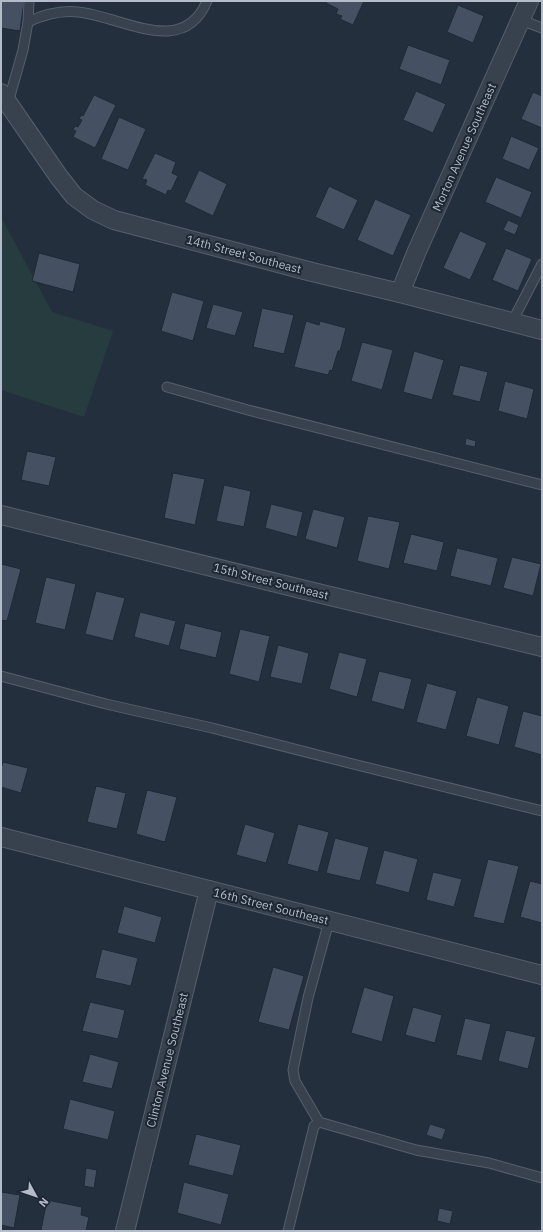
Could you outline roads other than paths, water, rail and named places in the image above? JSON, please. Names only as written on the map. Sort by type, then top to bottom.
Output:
[{"type":"street","name":"Morton Avenue Southeast","points":[[400,293],[417,251],[529,1]]},
{"type":"street","name":"14th Street Southeast","points":[[4,98],[59,178],[74,196],[93,210],[114,220],[542,330]]},
{"type":"street","name":"15th Street Southeast","points":[[1,514],[309,591],[542,647]]},
{"type":"street","name":"16th Street Southeast","points":[[1,837],[542,975]]},
{"type":"street","name":"Clinton Avenue Southeast","points":[[126,1231],[209,890]]},
{"type":"lane","points":[[4,98],[23,50],[28,22],[29,1]]},
{"type":"lane","points":[[28,22],[50,13],[64,11],[80,12],[101,16],[152,30],[167,32],[182,28],[193,22],[207,1]]},
{"type":"lane","points":[[521,20],[542,28]]},
{"type":"lane","points":[[512,322],[542,264]]},
{"type":"lane","points":[[167,386],[248,410],[542,485]]},
{"type":"lane","points":[[1,676],[106,704],[212,728],[542,811]]},
{"type":"lane","points":[[329,921],[308,998],[293,1070],[295,1080],[319,1122],[416,1150],[489,1163],[542,1178]]},
{"type":"lane","points":[[288,1231],[314,1126],[319,1122]]}]
